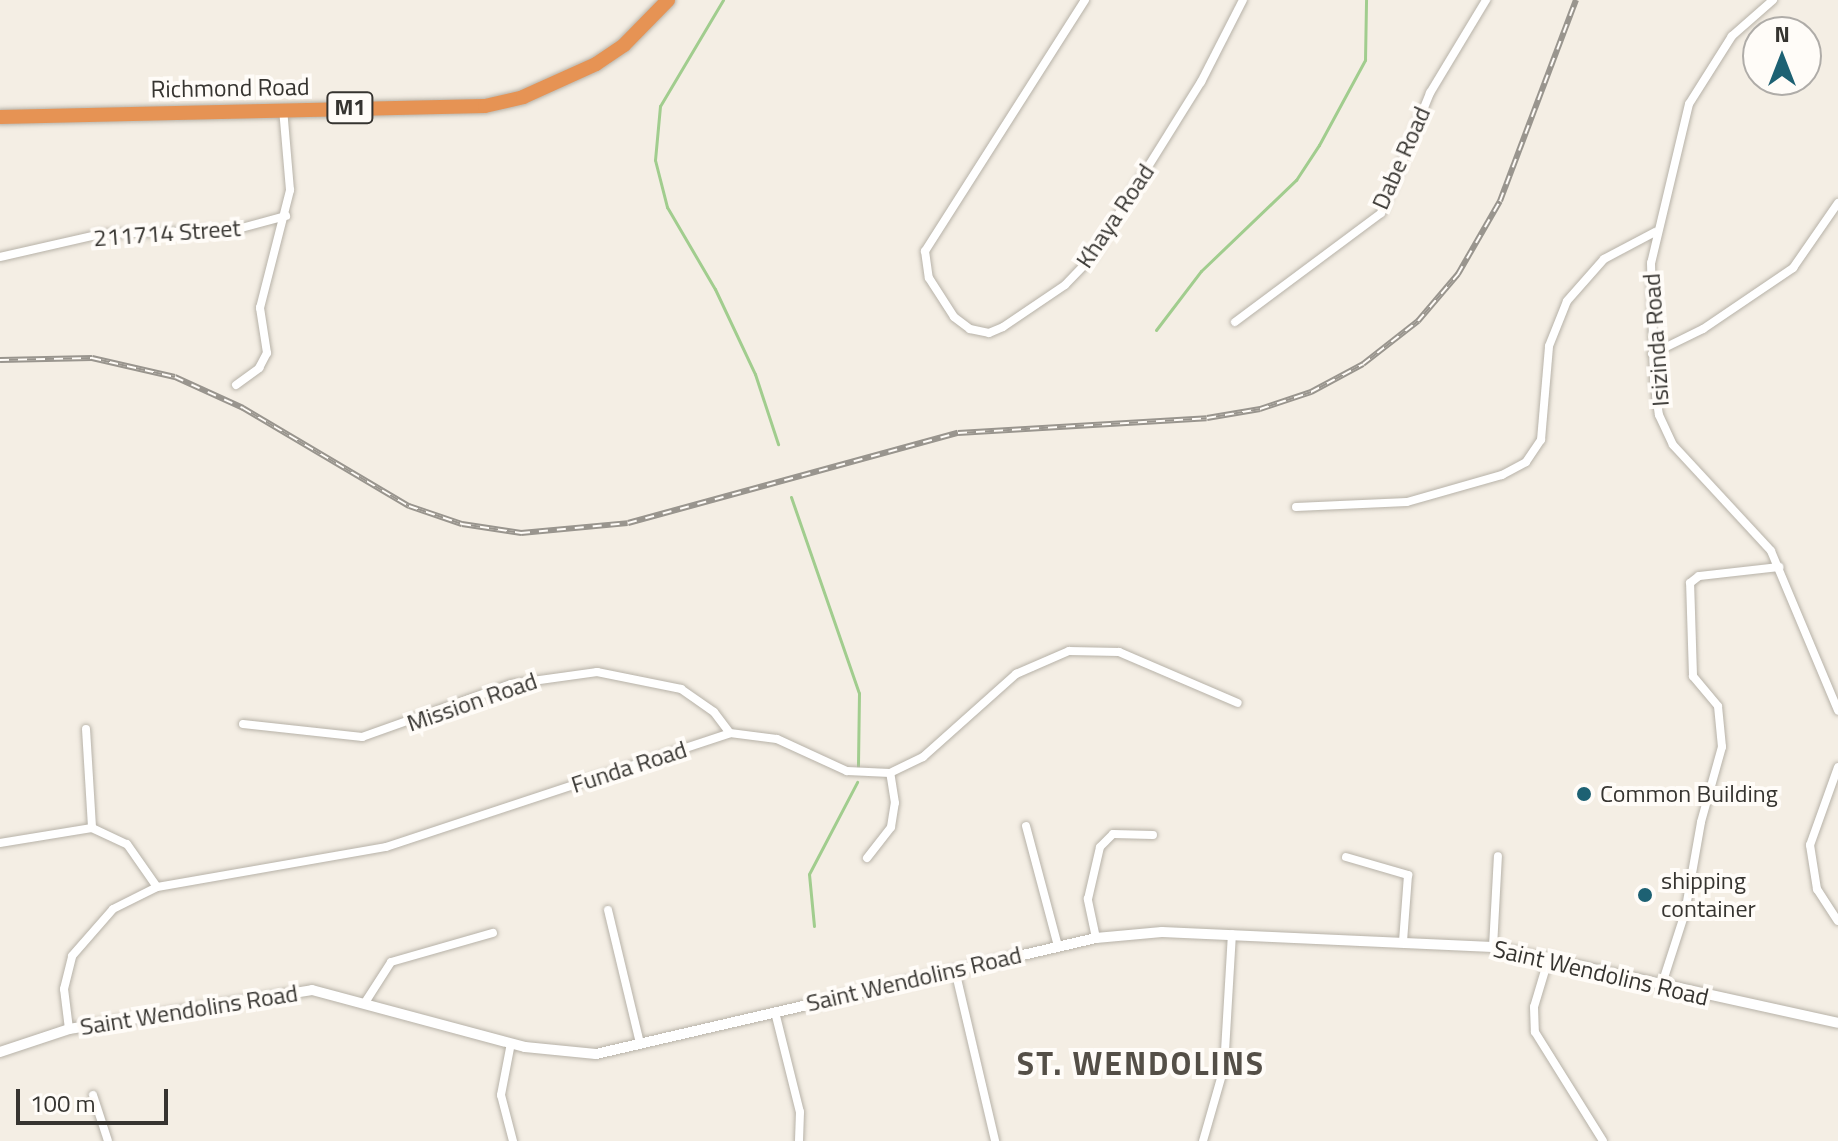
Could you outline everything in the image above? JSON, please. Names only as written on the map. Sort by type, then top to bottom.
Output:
[{"type":"highway","name":"Richmond Road","points":[[0,117],[283,108],[446,109],[523,97],[596,64],[624,45],[668,0]]},
{"type":"street","name":"Khaya Road","points":[[1085,0],[925,251],[929,278],[954,317],[970,329],[989,333],[1003,327],[1065,285],[1091,258],[1201,82],[1243,0]]},
{"type":"street","name":"Dabe Road","points":[[1235,322],[1381,213],[1430,93],[1486,0]]},
{"type":"street","name":"Isizinda Road","points":[[1773,0],[1732,36],[1696,88],[1655,232],[1652,354],[1659,415],[1673,445],[1696,475],[1758,535],[1779,567],[1838,710]]},
{"type":"street","points":[[236,385],[259,368],[267,353],[260,308],[286,216],[291,178],[283,108]]},
{"type":"street","points":[[1652,354],[1703,329],[1793,268],[1838,203]]},
{"type":"street","name":"211714 Street","points":[[0,257],[101,234],[234,230],[286,216]]},
{"type":"street","points":[[1296,507],[1407,502],[1502,475],[1526,462],[1541,440],[1549,346],[1567,301],[1604,259],[1655,232]]},
{"type":"street","points":[[1662,984],[1685,913],[1701,822],[1722,747],[1719,710],[1693,671],[1688,589],[1695,577],[1779,567]]},
{"type":"street","name":"Funda Road","points":[[69,1029],[64,989],[72,956],[113,909],[157,887],[386,847],[730,733],[777,739],[847,771],[890,773],[923,757],[1016,674],[1069,651],[1119,652],[1238,703]]},
{"type":"street","name":"Mission Road","points":[[243,724],[362,737],[511,684],[597,672],[681,689],[714,712],[730,733]]},
{"type":"street","points":[[86,729],[92,828]]},
{"type":"street","points":[[1838,767],[1810,845],[1817,889],[1838,921]]},
{"type":"street","points":[[867,858],[891,827],[895,803],[890,773]]},
{"type":"street","points":[[1026,826],[1058,946]]},
{"type":"street","points":[[0,843],[92,828],[127,844],[157,887]]},
{"type":"street","points":[[1096,938],[1088,899],[1100,847],[1118,833],[1153,835]]},
{"type":"street","points":[[1493,947],[1498,856]]},
{"type":"street","points":[[1346,857],[1408,875],[1403,941]]},
{"type":"street","points":[[608,910],[640,1043]]},
{"type":"street","points":[[366,1001],[391,962],[493,933]]},
{"type":"street","points":[[1203,1141],[1224,1068],[1232,934]]},
{"type":"street","name":"Saint Wendolins Road","points":[[0,1052],[69,1029],[312,990],[366,1001],[511,1043],[574,1055],[640,1043],[1096,938],[1232,934],[1493,947],[1838,1023]]},
{"type":"street","points":[[1549,957],[1534,1007],[1535,1032],[1603,1141]]},
{"type":"street","points":[[955,970],[995,1141]]},
{"type":"street","points":[[775,1012],[800,1112],[799,1141]]},
{"type":"street","points":[[511,1043],[501,1095],[513,1141]]},
{"type":"street","points":[[93,1095],[108,1141]]},
{"type":"waterway","points":[[723,0],[660,106],[655,160],[667,207],[715,289],[755,374],[778,444]]},
{"type":"waterway","points":[[1156,330],[1201,271],[1296,180],[1319,145],[1365,60],[1366,0]]},
{"type":"waterway","points":[[791,497],[859,693],[858,767]]},
{"type":"waterway","points":[[814,926],[809,874],[857,782]]},
{"type":"railway","points":[[0,360],[92,358],[175,377],[243,408],[409,506],[462,524],[521,533],[628,523],[958,433],[1207,418],[1260,409],[1311,392],[1363,364],[1418,321],[1458,274],[1500,201],[1576,0]]},
{"type":"place","name":"Common Building","points":[[1584,794]]},
{"type":"place","name":"shipping container","points":[[1645,895]]},
{"type":"district","name":"ST. WENDOLINS","points":[[1141,1063]]}]
